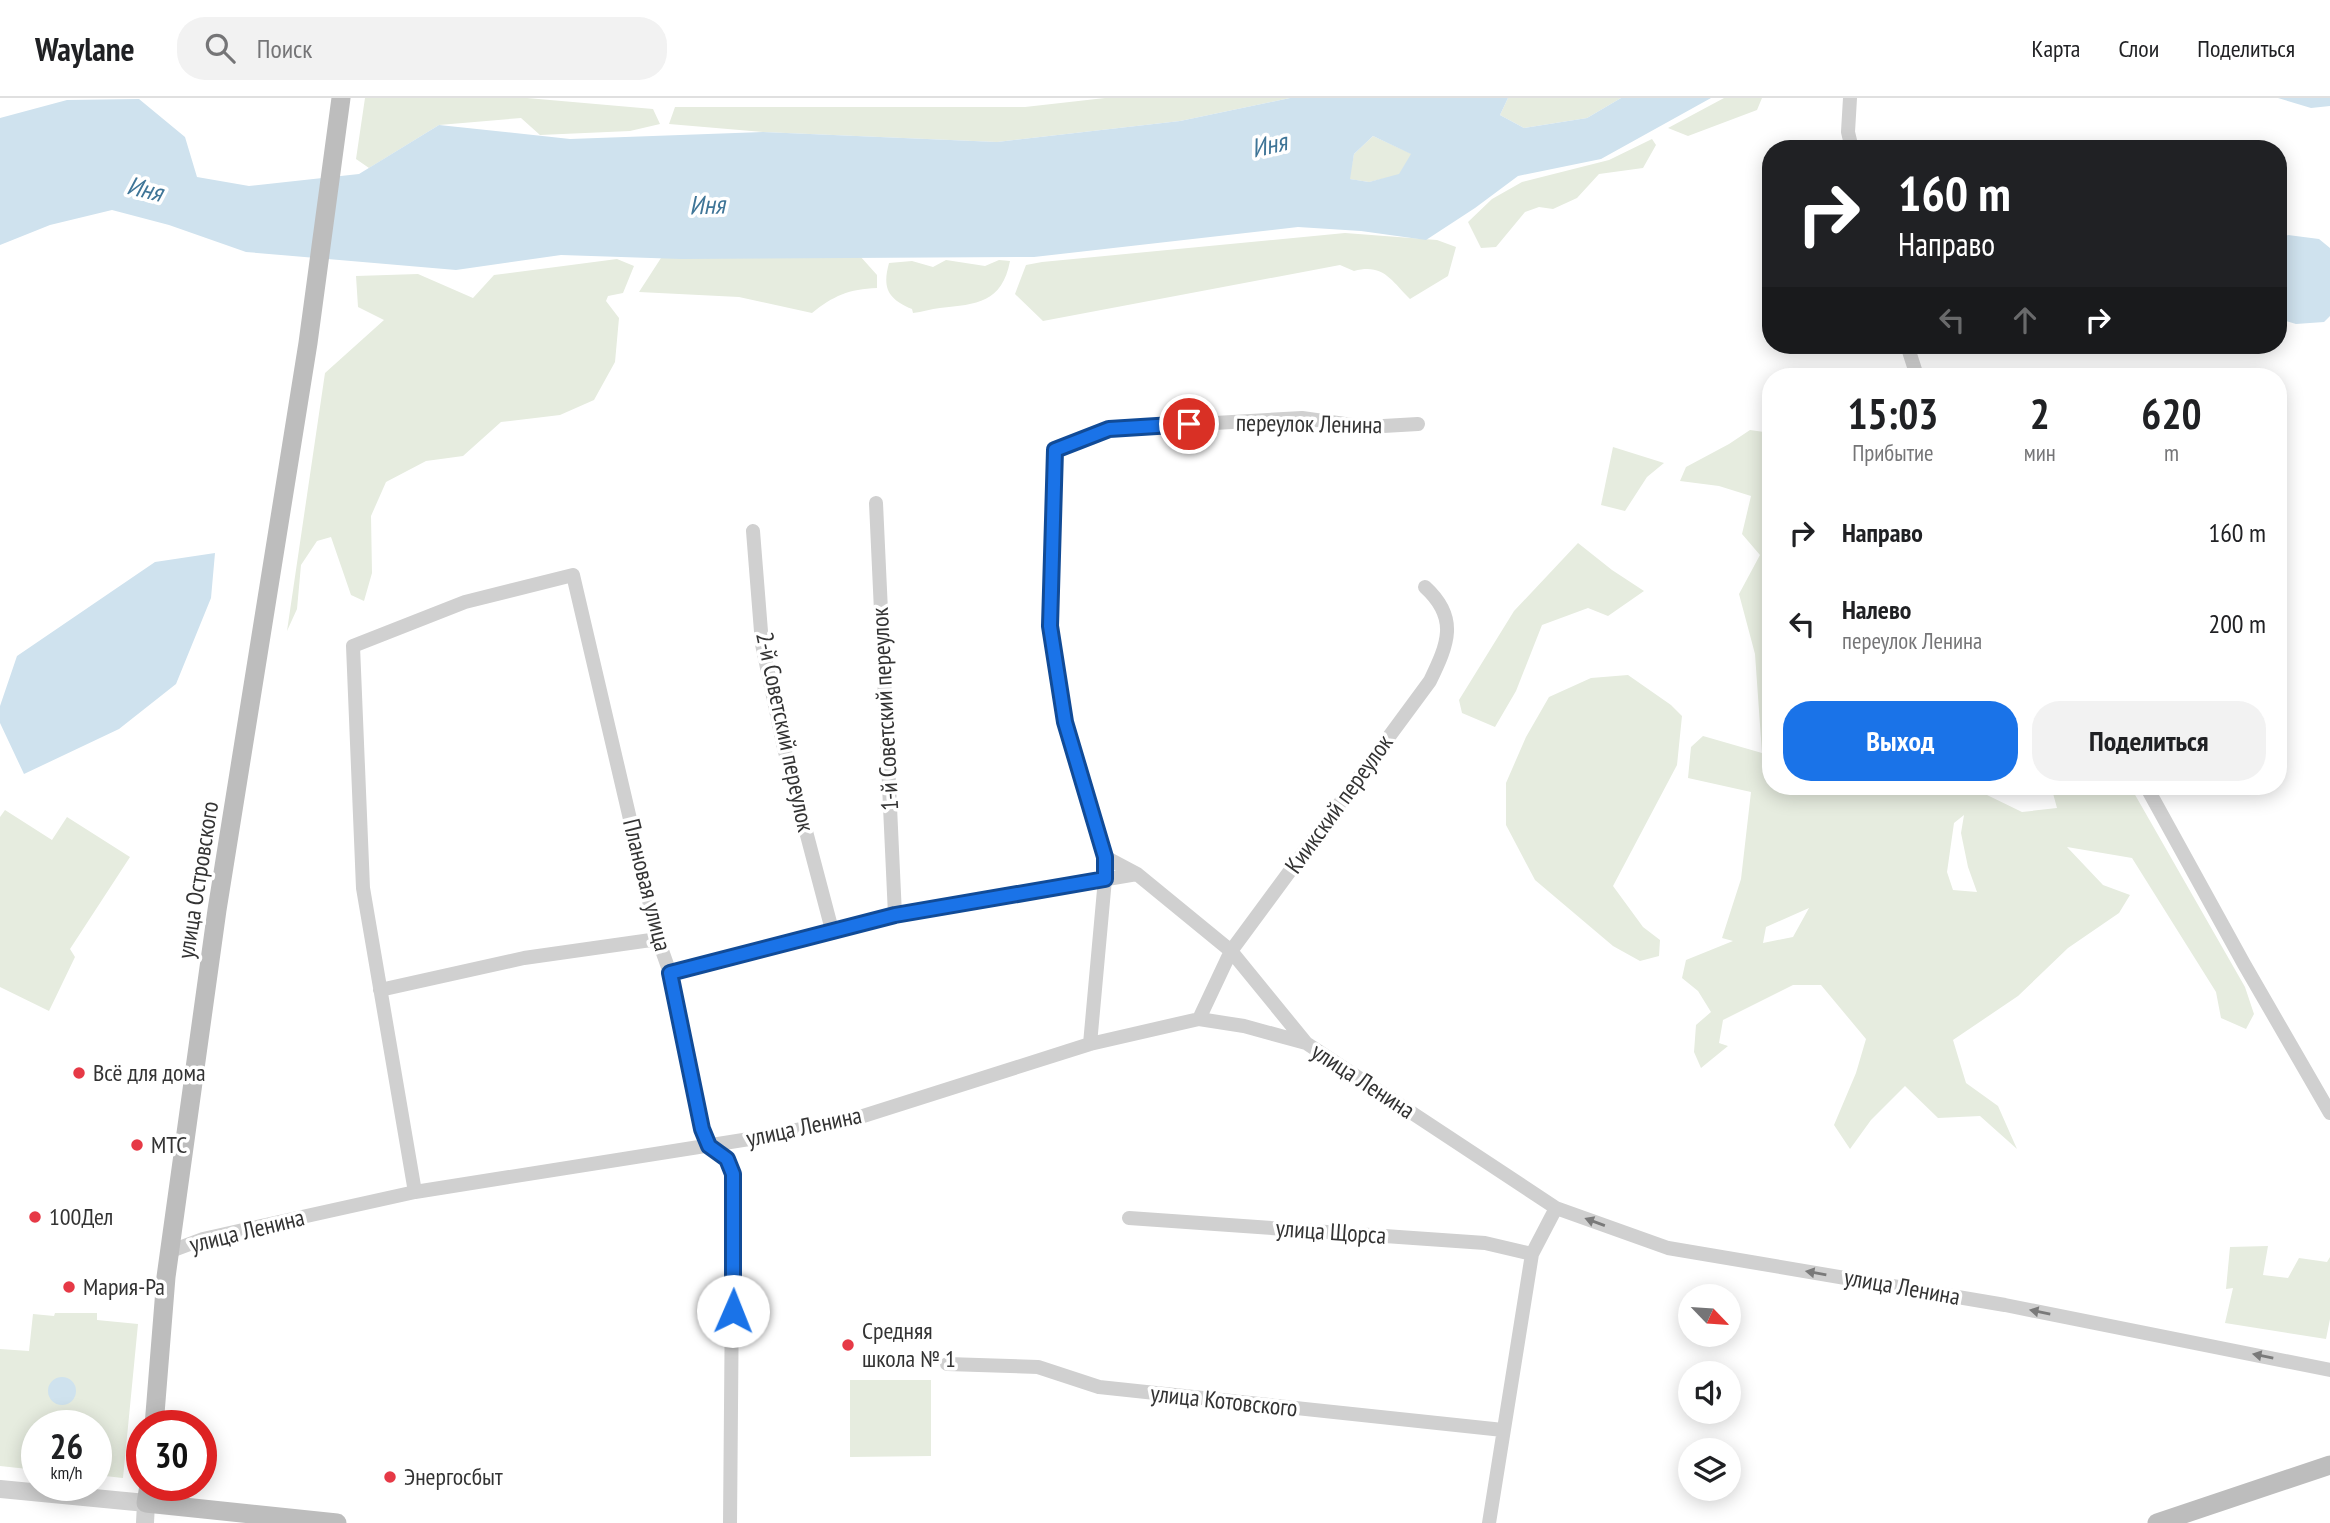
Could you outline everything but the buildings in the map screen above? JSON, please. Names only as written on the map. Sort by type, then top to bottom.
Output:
[{"type":"main road","name":"улица Островского","points":[[155,1410],[166,1277],[217,910],[308,344],[341,98]]},
{"type":"main road","points":[[2157,1523],[2330,1465]]},
{"type":"main road","points":[[147,1504],[337,1523]]},
{"type":"street","points":[[1850,98],[1848,132],[1850,140]]},
{"type":"street","name":"переулок Ленина","points":[[1105,857],[1065,722],[1050,626],[1055,450],[1109,429],[1302,418],[1366,428],[1418,424]]},
{"type":"street","name":"1-й Советский переулок","points":[[876,503],[895,915]]},
{"type":"street","name":"2-й Советский переулок","points":[[753,531],[762,644],[784,748],[832,930]]},
{"type":"street","name":"Плановая улица","points":[[380,990],[363,888],[353,646],[466,602],[573,575],[658,939],[670,973],[702,1129],[709,1146],[727,1159],[733,1174],[730,1523]]},
{"type":"street","name":"Киикский переулок","points":[[1199,1019],[1231,951],[1430,681],[1446,647],[1447,625],[1440,601],[1425,587]]},
{"type":"street","points":[[2151,795],[2330,1113]]},
{"type":"street","points":[[1090,1044],[1105,857],[1137,874],[1231,951],[1306,1043]]},
{"type":"street","points":[[670,973],[895,915],[1137,874]]},
{"type":"street","points":[[415,1192],[380,990],[524,958],[658,939]]},
{"type":"street","name":"улица Ленина","points":[[171,1251],[203,1239],[415,1192],[709,1146],[860,1116],[1090,1044],[1199,1019],[1244,1026],[1306,1043],[1556,1208],[1668,1248],[2005,1305],[2330,1370]]},
{"type":"street","points":[[1489,1523],[1532,1254],[1556,1208]]},
{"type":"street","name":"улица Щорса","points":[[1129,1218],[1485,1243],[1532,1254]]},
{"type":"street","name":"улица Котовского","points":[[947,1364],[1038,1367],[1099,1387],[1503,1430]]},
{"type":"street","points":[[0,1489],[147,1504]]},
{"type":"shaded area","points":[[365,98],[527,98],[653,109],[660,124],[630,131],[540,135],[521,118],[439,125],[369,168],[356,159]]},
{"type":"shaded area","points":[[1105,98],[1290,98],[1180,121],[997,142],[763,132],[669,124],[675,107],[1025,107]]},
{"type":"shaded area","points":[[1508,98],[1621,98],[1587,118],[1524,128],[1500,115]]},
{"type":"shaded area","points":[[1724,98],[1762,98],[1757,110],[1688,136],[1668,128]]},
{"type":"shaded area","points":[[1373,136],[1412,154],[1399,175],[1369,182],[1349,179],[1354,154]]},
{"type":"shaded area","points":[[1652,139],[1656,145],[1643,168],[1599,174],[1577,198],[1553,209],[1539,207],[1525,212],[1496,247],[1481,248],[1468,222],[1492,199],[1522,182],[1609,160]]},
{"type":"shaded area","points":[[1345,233],[1437,240],[1456,247],[1448,276],[1410,299],[1379,271],[1354,271],[1340,265],[1043,321],[1015,294],[1026,265],[1042,262]]},
{"type":"shaded area","points":[[860,256],[877,275],[877,288],[842,294],[812,313],[739,297],[639,292],[661,258]]},
{"type":"shaded area","points":[[617,259],[634,266],[623,293],[608,296],[606,301],[619,318],[615,362],[594,400],[560,415],[501,422],[463,456],[426,461],[386,482],[371,516],[372,573],[364,601],[351,595],[331,537],[317,541],[301,565],[297,609],[287,631],[325,373],[384,320],[358,307],[356,276],[418,274],[473,298],[494,275]]},
{"type":"shaded area","points":[[946,260],[985,266],[999,260],[1010,261],[1001,286],[986,299],[913,313],[912,309],[892,297],[886,279],[889,263],[912,261],[933,267]]},
{"type":"shaded area","points":[[1750,430],[1762,432],[1762,753],[1755,654],[1739,594],[1760,555],[1742,534],[1751,496],[1719,486],[1680,481],[1686,467]]},
{"type":"shaded area","points":[[1613,447],[1664,463],[1647,477],[1625,511],[1601,505]]},
{"type":"shaded area","points":[[1578,543],[1644,591],[1608,616],[1588,608],[1542,625],[1516,691],[1495,727],[1462,713],[1459,700],[1514,611]]},
{"type":"shaded area","points":[[1628,675],[1671,705],[1682,716],[1677,765],[1613,886],[1643,927],[1660,940],[1659,956],[1640,961],[1613,946],[1535,880],[1506,825],[1506,783],[1526,737],[1549,697],[1591,678]]},
{"type":"shaded area","points":[[1703,736],[1762,753],[1762,795],[1987,795],[2022,812],[2057,808],[2053,795],[2135,795],[2245,987],[2254,1014],[2246,1029],[2221,1018],[2216,992],[2132,858],[2067,847],[2103,885],[2130,895],[2119,913],[2068,948],[2018,996],[1953,1040],[1966,1083],[1998,1106],[2017,1149],[1980,1116],[1938,1118],[1905,1086],[1871,1120],[1850,1149],[1834,1125],[1856,1073],[1866,1039],[1821,985],[1793,985],[1723,1020],[1719,1043],[1728,1046],[1701,1068],[1694,1052],[1696,1025],[1711,1012],[1698,991],[1682,978],[1686,960],[1733,941],[1722,938],[1741,879],[1751,792],[1688,778],[1691,747]],"holes":[[[1964,815],[1961,833],[1968,867],[1977,892],[1953,890],[1947,872],[1954,823]],[[1809,908],[1793,937],[1763,943],[1766,927]]]},
{"type":"shaded area","points":[[5,810],[52,840],[67,817],[130,857],[70,949],[75,957],[49,1011],[0,987],[0,817]]},
{"type":"shaded area","points":[[2268,1246],[2263,1275],[2288,1278],[2299,1258],[2327,1262],[2330,1257],[2330,1319],[2326,1339],[2225,1323],[2233,1288],[2226,1289],[2230,1247]]},
{"type":"shaded area","points":[[55,1313],[97,1313],[97,1320],[138,1324],[130,1410],[126,1410],[123,1478],[112,1477],[112,1410],[21,1410],[21,1468],[0,1466],[0,1349],[29,1351],[33,1314],[54,1316]]},
{"type":"shaded area","points":[[850,1380],[931,1380],[931,1456],[850,1457]]},
{"type":"water","name":"Иня","points":[[1290,98],[1508,98],[1500,115],[1524,128],[1587,118],[1621,98],[1711,98],[1601,159],[1518,176],[1426,240],[1361,231],[1298,227],[1034,257],[681,259],[561,255],[456,270],[246,252],[169,225],[112,210],[50,225],[0,245],[0,118],[67,100],[139,99],[185,137],[197,177],[249,186],[359,174],[439,125],[570,139],[763,132],[997,142],[1180,121]],"holes":[[[1373,136],[1411,154],[1399,174],[1369,182],[1350,179],[1354,154]]]},
{"type":"water","points":[[2278,98],[2330,98],[2330,106],[2311,108]]},
{"type":"water","points":[[2287,236],[2319,239],[2330,248],[2330,316],[2324,322],[2296,324],[2287,321]]},
{"type":"water","points":[[215,553],[211,598],[176,684],[119,729],[24,774],[0,723],[0,706],[17,656],[155,562]]},
{"type":"water","points":[[62,1377],[72,1381],[76,1391],[72,1401],[62,1405],[52,1401],[48,1391],[52,1381]]},
{"type":"place","name":"Всё для дома","points":[[79,1073]]},
{"type":"place","name":"МТС","points":[[137,1145]]},
{"type":"place","name":"100Дел","points":[[35,1217]]},
{"type":"place","name":"Мария-Ра","points":[[69,1287]]},
{"type":"place","name":"Средняя школа № 1","points":[[848,1345]]},
{"type":"place","name":"Энергосбыт","points":[[390,1477]]},
{"type":"route","points":[[733,1311],[733,1174],[727,1159],[709,1146],[702,1129],[670,973],[895,915],[1105,879],[1105,857],[1065,722],[1050,626],[1055,450],[1109,429],[1189,424]]}]
